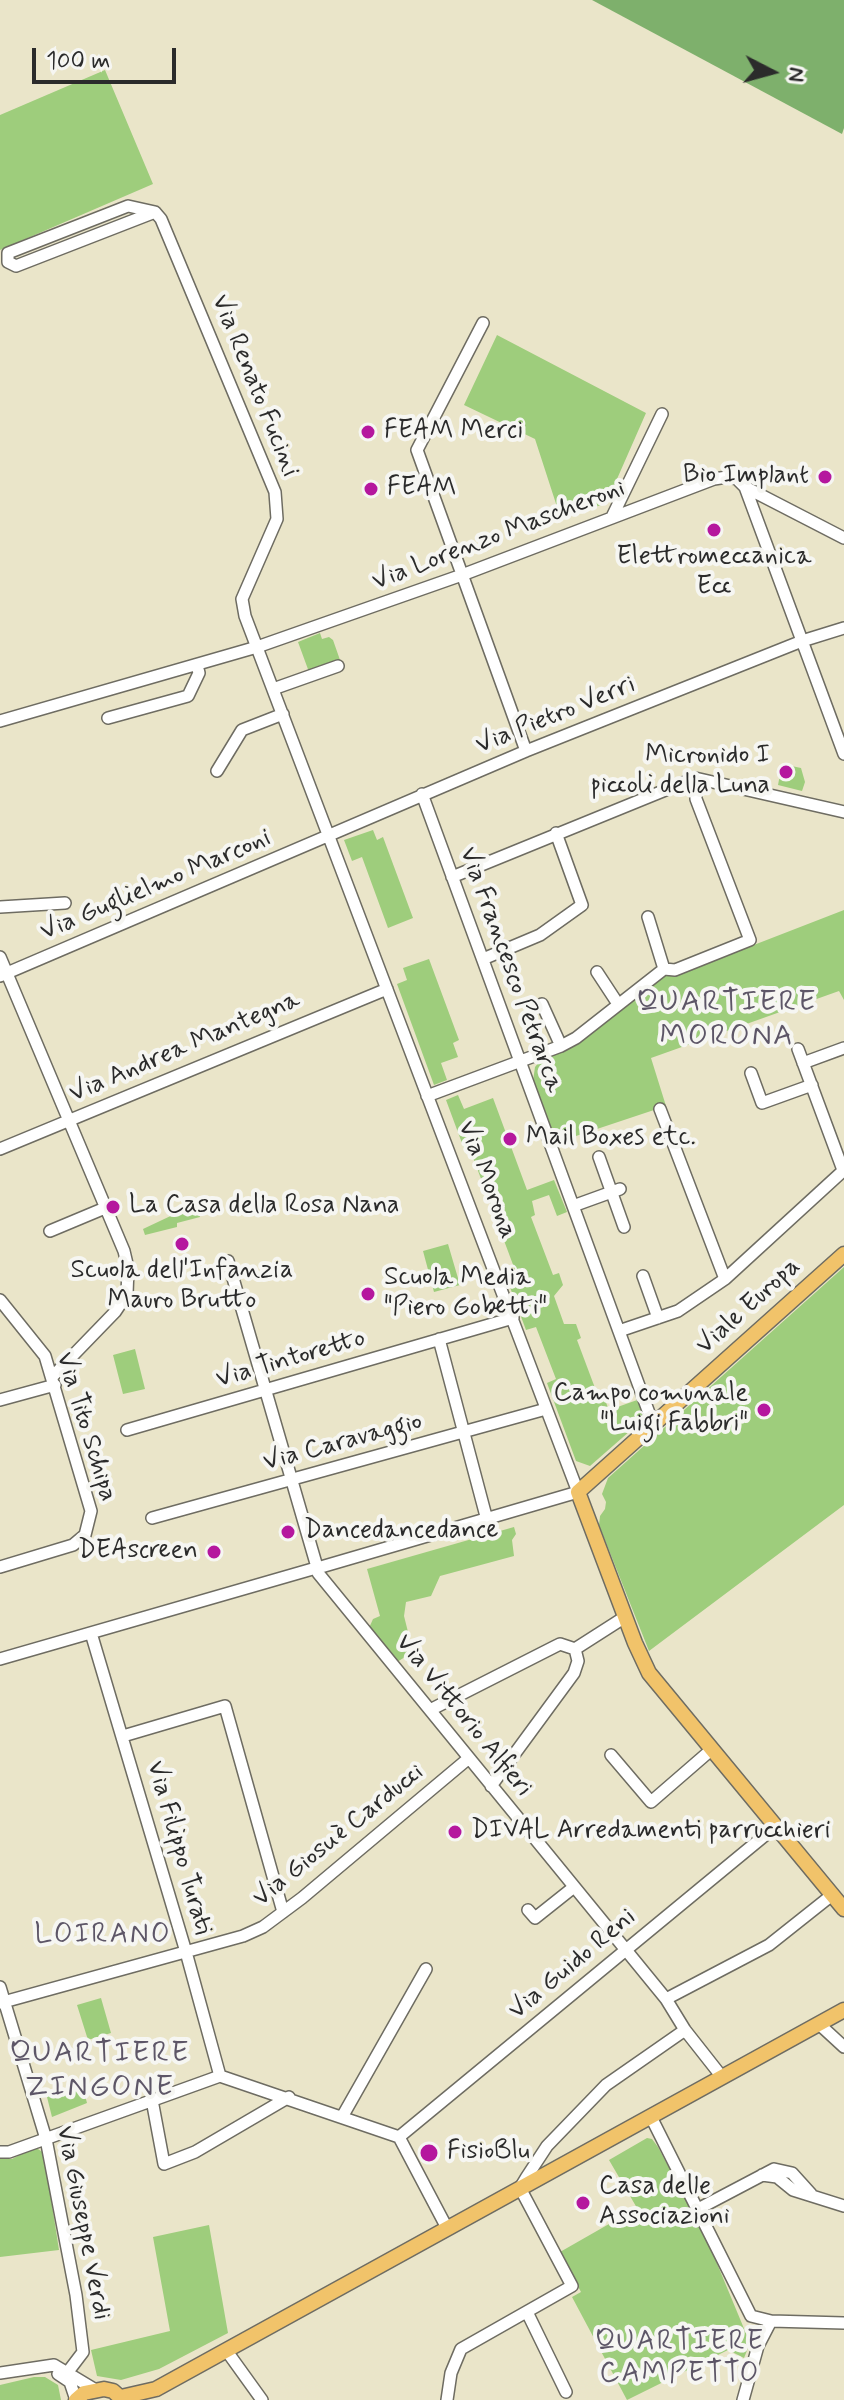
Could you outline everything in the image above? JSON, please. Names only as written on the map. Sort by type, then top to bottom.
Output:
[{"type":"main road","name":"Viale Europa","points":[[578,1492],[844,1254]]},
{"type":"main road","name":"Via Morona","points":[[578,1492],[649,1673],[844,1909]]},
{"type":"main road","points":[[76,2400],[94,2389],[113,2391],[122,2398],[151,2394],[844,2010]]},
{"type":"street","points":[[128,206],[155,212],[16,266],[8,262],[8,253],[128,206]]},
{"type":"street","name":"Via Renato Fucini","points":[[155,212],[161,219],[275,492],[277,519],[274,531],[242,599],[329,837]]},
{"type":"street","points":[[483,323],[417,450],[526,751]]},
{"type":"street","points":[[612,517],[662,414]]},
{"type":"street","name":"Via Lorenzo Mascheroni","points":[[0,721],[257,647],[462,575],[714,479],[732,478],[746,492],[844,538]]},
{"type":"street","points":[[746,492],[844,754]]},
{"type":"street","name":"Via Pietro Verri","points":[[329,837],[526,751],[802,641],[844,628]]},
{"type":"street","points":[[108,718],[188,696],[199,673],[197,665]]},
{"type":"street","points":[[273,689],[338,666]]},
{"type":"street","points":[[217,771],[242,730],[283,714]]},
{"type":"street","points":[[452,877],[695,778],[844,812]]},
{"type":"street","points":[[427,1096],[561,1046],[576,1038],[664,969],[675,970],[750,940],[696,799],[695,778]]},
{"type":"street","name":"Via Francesco Petrarca","points":[[422,794],[653,1424]]},
{"type":"street","points":[[483,959],[540,935],[582,905],[556,833]]},
{"type":"street","name":"Via Guglielmo Marconi","points":[[3,975],[329,837]]},
{"type":"street","name":"Via Morona","points":[[329,837],[578,1492]]},
{"type":"street","points":[[0,907],[65,903]]},
{"type":"street","points":[[648,917],[664,969]]},
{"type":"street","points":[[0,957],[3,975],[68,1121],[128,1268],[127,1294],[115,1312],[54,1380],[0,1400]]},
{"type":"street","points":[[597,972],[618,1004]]},
{"type":"street","name":"Via Andrea Mantegna","points":[[0,1149],[387,989]]},
{"type":"street","points":[[542,1004],[561,1046]]},
{"type":"street","points":[[803,1063],[844,1048]]},
{"type":"street","points":[[619,1331],[678,1311],[725,1279],[844,1170],[798,1049]]},
{"type":"street","points":[[751,1073],[762,1103],[812,1085]]},
{"type":"street","points":[[660,1109],[725,1279]]},
{"type":"street","points":[[599,1157],[616,1190],[624,1227]]},
{"type":"street","points":[[573,1206],[616,1190]]},
{"type":"street","points":[[50,1231],[105,1208]]},
{"type":"street","points":[[228,1261],[318,1569]]},
{"type":"street","points":[[643,1276],[658,1318]]},
{"type":"street","name":"Via Tito Schipa","points":[[0,1300],[45,1356],[91,1511],[85,1535],[73,1545],[0,1567]]},
{"type":"street","name":"Via Tintoretto","points":[[127,1430],[513,1318]]},
{"type":"street","points":[[439,1339],[487,1520]]},
{"type":"street","name":"Via Caravaggio","points":[[152,1518],[546,1409]]},
{"type":"street","points":[[0,1659],[93,1638],[578,1492]]},
{"type":"street","name":"Via Vittorio Alfieri","points":[[318,1569],[666,1999],[685,2030],[722,2077]]},
{"type":"street","points":[[575,1649],[625,1617]]},
{"type":"street","name":"Via Filippo Turati","points":[[93,1638],[220,2076]]},
{"type":"street","points":[[430,1710],[560,1644],[575,1649]]},
{"type":"street","points":[[491,1786],[574,1673],[578,1661],[575,1649]]},
{"type":"street","points":[[123,1736],[225,1706],[283,1912]]},
{"type":"street","points":[[611,1755],[651,1802],[711,1750]]},
{"type":"street","name":"Via Giosuè Carducci","points":[[2,2002],[243,1936],[263,1927],[469,1758]]},
{"type":"street","name":"Via Guido Reni","points":[[399,2137],[775,1827]]},
{"type":"street","points":[[528,1910],[535,1918],[574,1887]]},
{"type":"street","points":[[666,1999],[769,1945],[832,1895]]},
{"type":"street","points":[[342,2117],[426,1969]]},
{"type":"street","name":"Via Giuseppe Verdi","points":[[0,1987],[2,2002],[46,2139],[81,2330],[83,2352],[66,2375]]},
{"type":"street","points":[[819,2024],[844,2047]]},
{"type":"street","points":[[447,2400],[451,2373],[461,2349],[572,2286],[520,2188],[547,2146],[606,2085],[685,2030]]},
{"type":"street","points":[[0,2152],[9,2152],[220,2076],[399,2137],[447,2228]]},
{"type":"street","points":[[152,2100],[164,2164],[195,2152],[289,2097]]},
{"type":"street","points":[[651,2117],[747,2310],[756,2319],[844,2323]]},
{"type":"street","points":[[698,2209],[770,2169],[788,2170],[811,2194],[844,2206]]},
{"type":"street","points":[[527,2312],[566,2392]]},
{"type":"street","points":[[756,2319],[758,2346]]},
{"type":"street","points":[[743,2400],[758,2346],[771,2321]]},
{"type":"street","points":[[226,2350],[262,2400]]},
{"type":"street","points":[[0,2373],[54,2365],[66,2375],[94,2389]]},
{"type":"street","points":[[66,2375],[76,2400]]},
{"type":"green space","points":[[592,0],[844,0],[842,134]]},
{"type":"green space","points":[[105,70],[153,184],[0,250],[0,115]]},
{"type":"green space","points":[[497,335],[646,413],[606,504],[560,516],[535,439],[464,405]]},
{"type":"green space","points":[[320,633],[322,639],[329,637],[333,640],[340,660],[309,672],[298,642]]},
{"type":"green space","points":[[782,764],[801,768],[805,782],[802,791],[778,785]]},
{"type":"green space","points":[[373,830],[377,840],[383,837],[413,918],[388,928],[362,857],[352,861],[344,840]]},
{"type":"green space","points":[[844,910],[844,1000],[839,991],[651,1058],[666,1106],[555,1143],[533,1081],[535,1067],[541,1060],[577,1045],[662,975],[679,974]]},
{"type":"green space","points":[[429,959],[459,1040],[453,1043],[458,1057],[441,1063],[447,1080],[434,1085],[397,984],[407,980],[403,968]]},
{"type":"green space","points":[[458,1095],[464,1109],[493,1098],[527,1190],[554,1180],[567,1212],[557,1216],[549,1195],[532,1201],[535,1215],[531,1217],[553,1275],[559,1273],[563,1285],[554,1296],[564,1324],[576,1324],[581,1338],[577,1340],[598,1396],[603,1395],[609,1410],[640,1399],[646,1417],[590,1466],[576,1461],[547,1383],[556,1379],[536,1327],[526,1330],[505,1274],[515,1270],[471,1152],[466,1154],[446,1100]]},
{"type":"green space","points":[[196,1204],[200,1217],[145,1235],[143,1229]]},
{"type":"green space","points":[[448,1244],[460,1285],[434,1292],[423,1251]]},
{"type":"green space","name":"Campo comunale \"Luigi Fabbri\"","points":[[844,1267],[844,1505],[649,1651],[599,1525],[606,1502],[602,1494],[608,1478]]},
{"type":"green space","points":[[135,1349],[145,1389],[123,1394],[113,1355]]},
{"type":"green space","points":[[514,1527],[514,1556],[440,1576],[431,1596],[406,1602],[404,1616],[413,1652],[397,1662],[369,1628],[373,1619],[380,1616],[367,1569]]},
{"type":"green space","points":[[101,1998],[111,2033],[88,2040],[77,2005]]},
{"type":"green space","points":[[82,2084],[87,2103],[52,2117],[46,2093]]},
{"type":"green space","points":[[647,2138],[658,2147],[706,2237],[750,2343],[744,2358],[728,2350],[627,2400],[572,2297],[581,2292],[560,2252],[637,2208],[609,2160]]},
{"type":"green space","points":[[35,2147],[44,2153],[59,2250],[0,2257],[0,2158],[12,2159]]},
{"type":"green space","points":[[209,2225],[228,2333],[159,2369],[121,2380],[97,2376],[91,2350],[170,2331],[153,2237]]},
{"type":"green space","points":[[45,2377],[58,2385],[61,2400],[0,2400],[0,2385]]},
{"type":"place","name":"FEAM Merci","points":[[368,432]]},
{"type":"place","name":"Bio Implant","points":[[825,477]]},
{"type":"place","name":"FEAM","points":[[371,489]]},
{"type":"place","name":"Elettromeccanica Ecc","points":[[714,530]]},
{"type":"place","name":"Micronido I piccoli della Luna","points":[[786,772]]},
{"type":"place","name":"Mail Boxes etc.","points":[[510,1139]]},
{"type":"place","name":"La Casa della Rosa Nana","points":[[113,1207]]},
{"type":"place","name":"Scuola dell'Infanzia Mauro Brutto","points":[[182,1244]]},
{"type":"place","name":"Scuola Media \"Piero Gobetti\"","points":[[368,1294]]},
{"type":"place","name":"Campo comunale \"Luigi Fabbri\"","points":[[764,1410]]},
{"type":"place","name":"Dancedancedance","points":[[288,1532]]},
{"type":"place","name":"DEAscreen","points":[[214,1552]]},
{"type":"place","name":"DIVAL Arredamenti parrucchieri","points":[[455,1832]]},
{"type":"place","name":"FisioBlu","points":[[429,2153]]},
{"type":"place","name":"Casa delle Associazioni","points":[[583,2203]]},
{"type":"district","name":"QUARTIERE MORONA","points":[[727,1021]]},
{"type":"district","name":"LOIRANO","points":[[103,1936]]},
{"type":"district","name":"QUARTIERE ZINGONE","points":[[100,2072]]},
{"type":"district","name":"QUARTIERE CAMPETTO","points":[[680,2359]]}]
